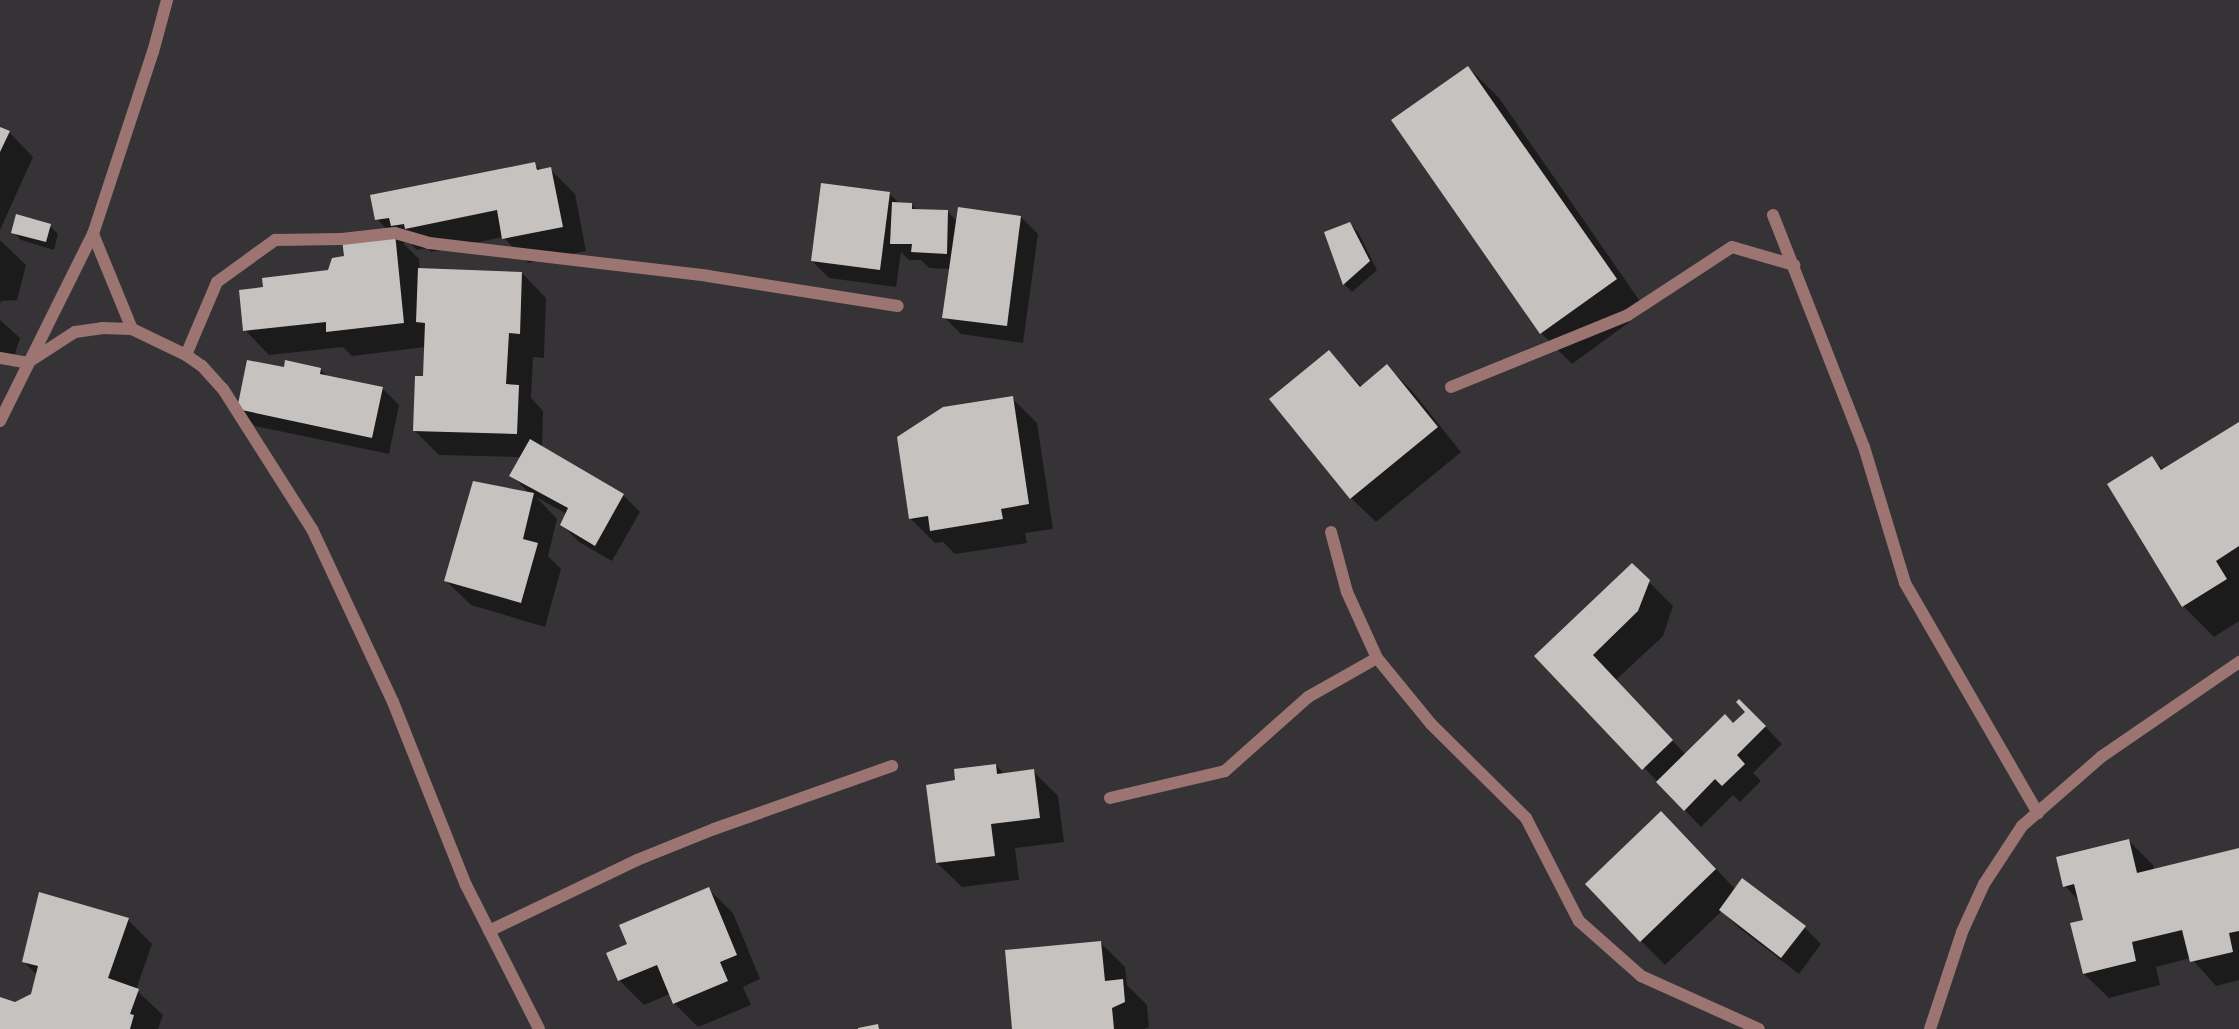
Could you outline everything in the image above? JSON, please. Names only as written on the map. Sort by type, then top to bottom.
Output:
[{"type":"street","points":[[0,421],[93,234],[153,52],[167,0]]},
{"type":"street","points":[[1773,216],[1864,447],[1905,583],[2038,813]]},
{"type":"street","points":[[186,355],[218,282],[275,240],[342,239],[395,233],[429,243],[708,276],[898,306]]},
{"type":"street","points":[[93,234],[132,329]]},
{"type":"street","points":[[1451,387],[1628,315],[1732,247],[1794,265]]},
{"type":"street","points":[[0,358],[27,363],[75,332],[102,328],[132,329],[186,355],[202,366],[223,389],[312,529],[393,702],[466,885],[539,1029]]},
{"type":"street","points":[[1331,532],[1347,592],[1377,658],[1431,724],[1526,818],[1579,921],[1641,976],[1759,1029]]},
{"type":"street","points":[[1110,798],[1225,771],[1308,698],[1377,658]]},
{"type":"street","points":[[1930,1029],[1962,932],[1984,884],[2015,835],[2101,757],[2239,662]]},
{"type":"street","points":[[489,931],[637,860],[714,829],[892,766]]},
{"type":"building","points":[[1468,66],[1617,279],[1540,334],[1391,120]]},
{"type":"building","points":[[0,127],[10,131],[0,152]]},
{"type":"building","points":[[535,162],[537,170],[551,167],[563,227],[502,239],[497,210],[405,229],[404,224],[391,226],[389,218],[375,220],[370,195]]},
{"type":"building","points":[[821,183],[890,192],[880,270],[811,261]]},
{"type":"building","points":[[892,202],[912,203],[912,209],[948,210],[947,254],[911,252],[912,244],[890,244]]},
{"type":"building","points":[[958,207],[1021,216],[1007,326],[942,318]]},
{"type":"building","points":[[16,214],[51,224],[46,242],[11,233]]},
{"type":"building","points":[[1350,222],[1370,261],[1343,285],[1324,232]]},
{"type":"building","points":[[395,233],[404,323],[326,332],[326,322],[243,331],[239,290],[263,287],[262,278],[328,270],[332,258],[344,256],[342,239]]},
{"type":"building","points":[[418,268],[522,272],[520,334],[509,333],[506,384],[519,385],[517,434],[413,431],[415,376],[423,376],[425,323],[416,322]]},
{"type":"building","points":[[1329,350],[1360,387],[1387,364],[1438,427],[1350,499],[1269,399]]},
{"type":"building","points":[[247,360],[284,367],[285,360],[321,368],[320,374],[383,387],[372,438],[237,409]]},
{"type":"building","points":[[1013,396],[1029,504],[1001,509],[1003,519],[930,531],[928,516],[909,519],[897,437],[943,407]]},
{"type":"building","points":[[2239,422],[2239,546],[2216,561],[2227,579],[2182,607],[2107,484],[2152,456],[2161,470]]},
{"type":"building","points":[[530,439],[624,494],[595,546],[560,525],[568,508],[509,476]]},
{"type":"building","points":[[473,481],[534,493],[523,539],[538,543],[521,603],[444,581]]},
{"type":"building","points":[[1632,563],[1650,580],[1638,611],[1593,655],[1673,740],[1642,770],[1534,656]]},
{"type":"building","points":[[1739,699],[1766,726],[1737,755],[1745,764],[1722,786],[1715,779],[1684,811],[1656,782],[1725,714],[1733,723],[1745,712],[1736,702]]},
{"type":"building","points":[[996,764],[997,774],[1034,769],[1040,818],[991,824],[995,856],[936,863],[926,785],[955,780],[954,769]]},
{"type":"building","points":[[1661,811],[1716,869],[1640,942],[1585,884]]},
{"type":"building","points":[[2129,839],[2137,873],[2239,848],[2239,931],[2229,933],[2233,952],[2190,962],[2182,930],[2132,942],[2136,961],[2083,974],[2070,923],[2083,920],[2074,884],[2063,887],[2056,857]]},
{"type":"building","points":[[1742,878],[1806,926],[1781,958],[1719,910]]},
{"type":"building","points":[[709,887],[737,955],[720,962],[728,981],[673,1004],[657,965],[618,981],[606,953],[627,944],[619,925]]},
{"type":"building","points":[[39,892],[129,918],[108,978],[139,989],[130,1014],[134,1015],[130,1029],[0,1029],[0,997],[15,1002],[31,994],[38,966],[22,962]]},
{"type":"building","points":[[1101,941],[1105,981],[1123,979],[1125,1002],[1112,1008],[1114,1029],[1012,1029],[1005,950]]},
{"type":"building","points":[[878,1024],[879,1029],[858,1029],[858,1028]]}]
